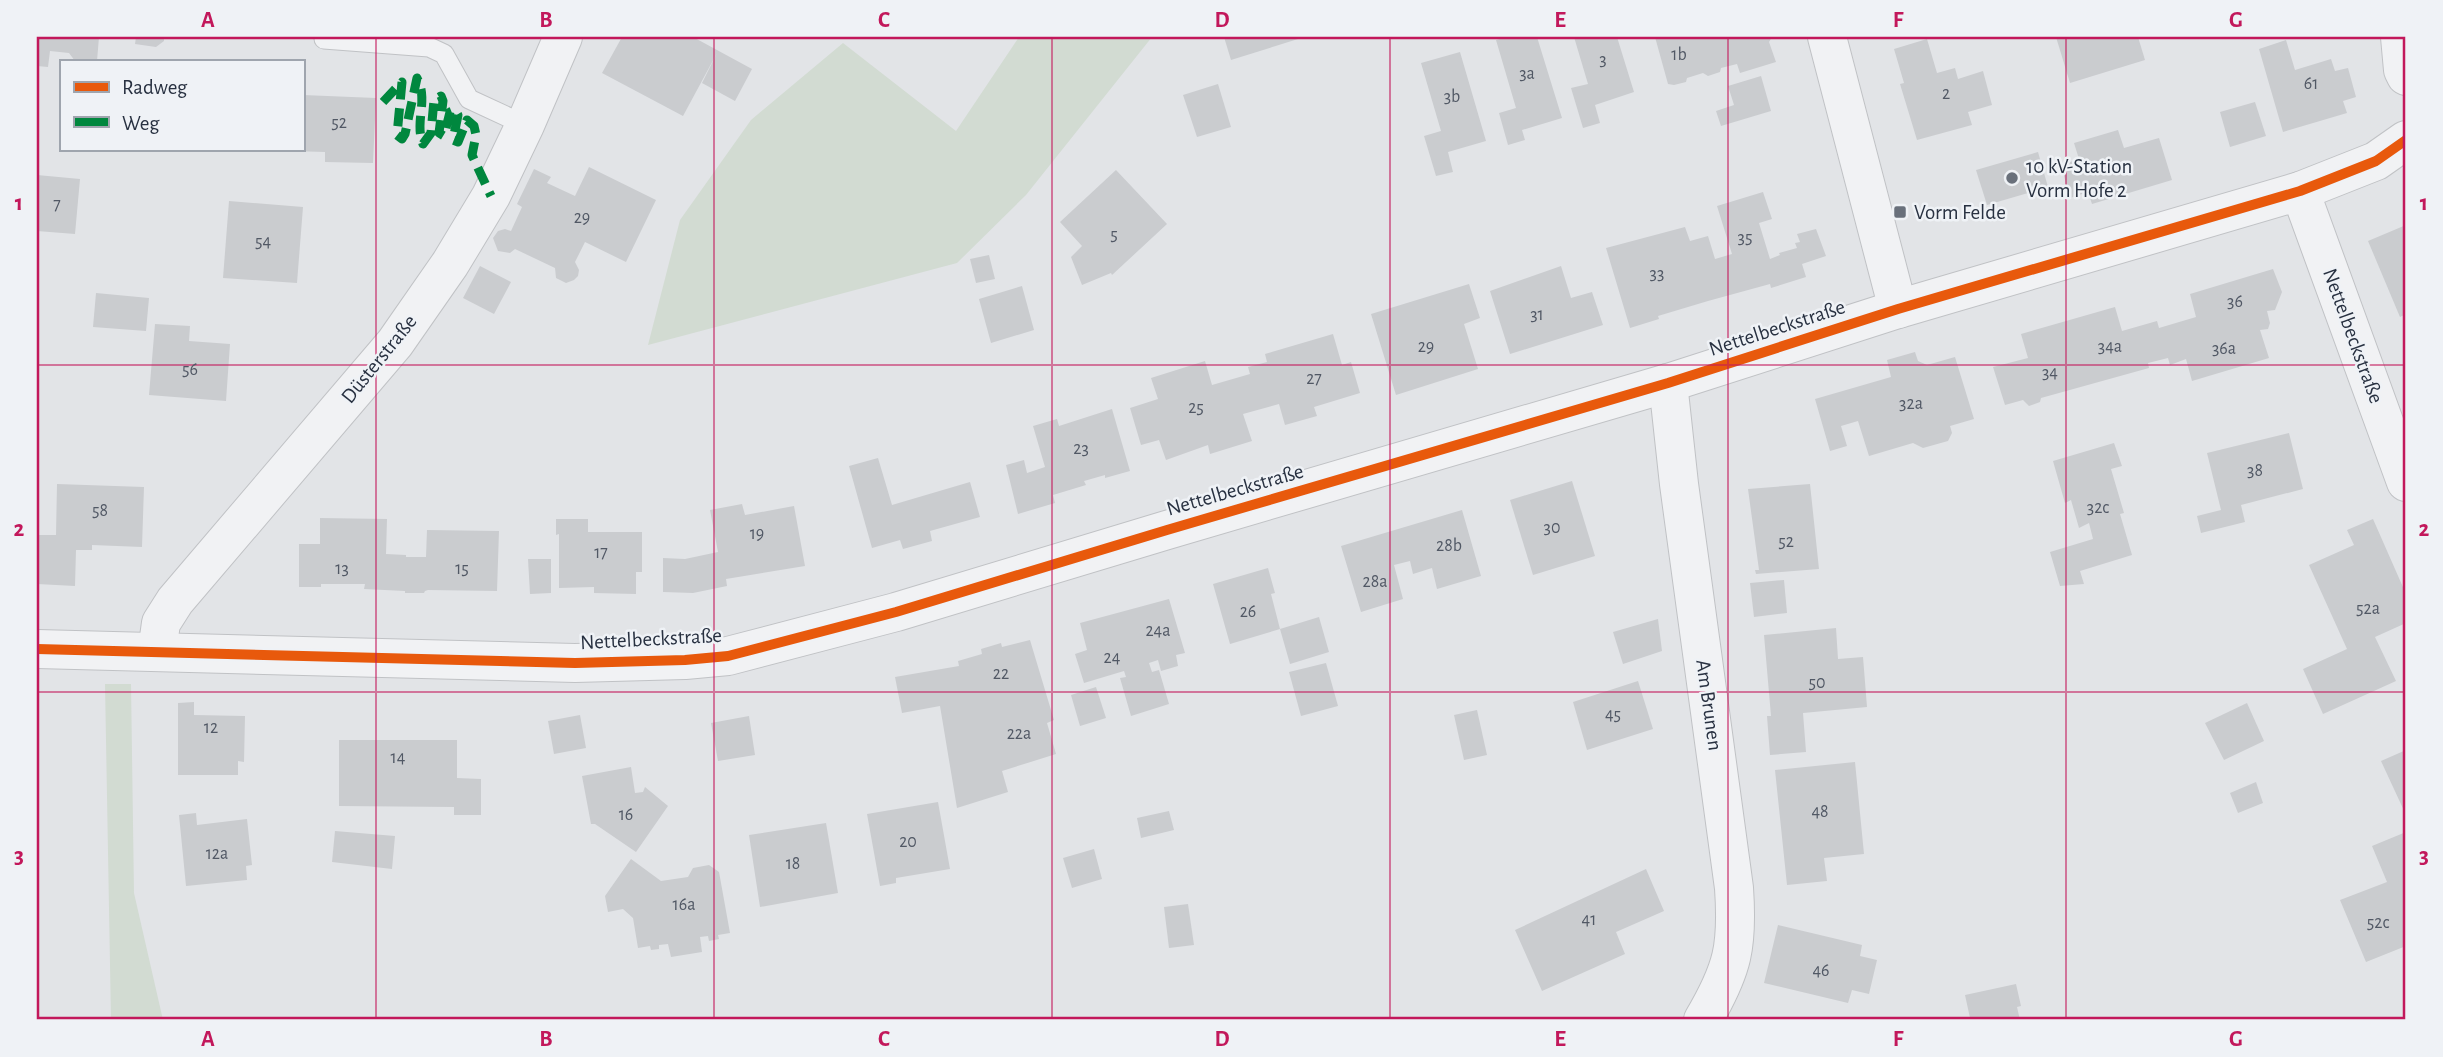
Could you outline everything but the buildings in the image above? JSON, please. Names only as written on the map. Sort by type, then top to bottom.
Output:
[{"type":"street","name":"Düsterstraße","points":[[157,652],[161,623],[175,601],[395,343],[450,264],[491,196],[563,37]]},
{"type":"street","points":[[1827,37],[1898,309]]},
{"type":"street","points":[[2400,37],[2406,76]]},
{"type":"street","name":"Nettelbeckstraße","points":[[37,649],[575,663],[728,656],[897,612],[1668,383],[1898,309],[2300,191],[2376,161],[2406,140]]},
{"type":"street","name":"Nettelbeckstraße","points":[[2300,191],[2406,482]]},
{"type":"street","name":"Am Brunen","points":[[1668,383],[1679,484],[1734,888],[1736,924],[1733,957],[1719,993],[1703,1020]]},
{"type":"lane","points":[[324,39],[429,47],[444,54],[469,99],[525,125]]},
{"type":"shaded area","points":[[1019,37],[1152,37],[1026,195],[957,263],[648,345],[680,220],[751,120],[843,43],[956,131]]},
{"type":"shaded area","points":[[105,684],[131,684],[134,893],[163,1020],[111,1020]]},
{"type":"marked path","points":[[383,102],[402,82],[397,135],[402,139],[417,78],[422,95],[420,127],[423,144],[431,133],[434,100],[441,96],[443,101],[439,133],[444,136],[450,112],[455,110],[458,115],[453,140],[458,142],[467,120],[474,126],[476,135],[472,155],[491,196]]},
{"type":"cycle path","points":[[37,649],[575,663],[728,656],[896,612],[1668,383],[1898,309],[2300,191],[2376,161],[2406,140]]},
{"type":"place","name":"10 kV-Station Vorm Hofe 2","points":[[2012,178]]},
{"type":"place","name":"Vorm Felde","points":[[1900,212]]}]
